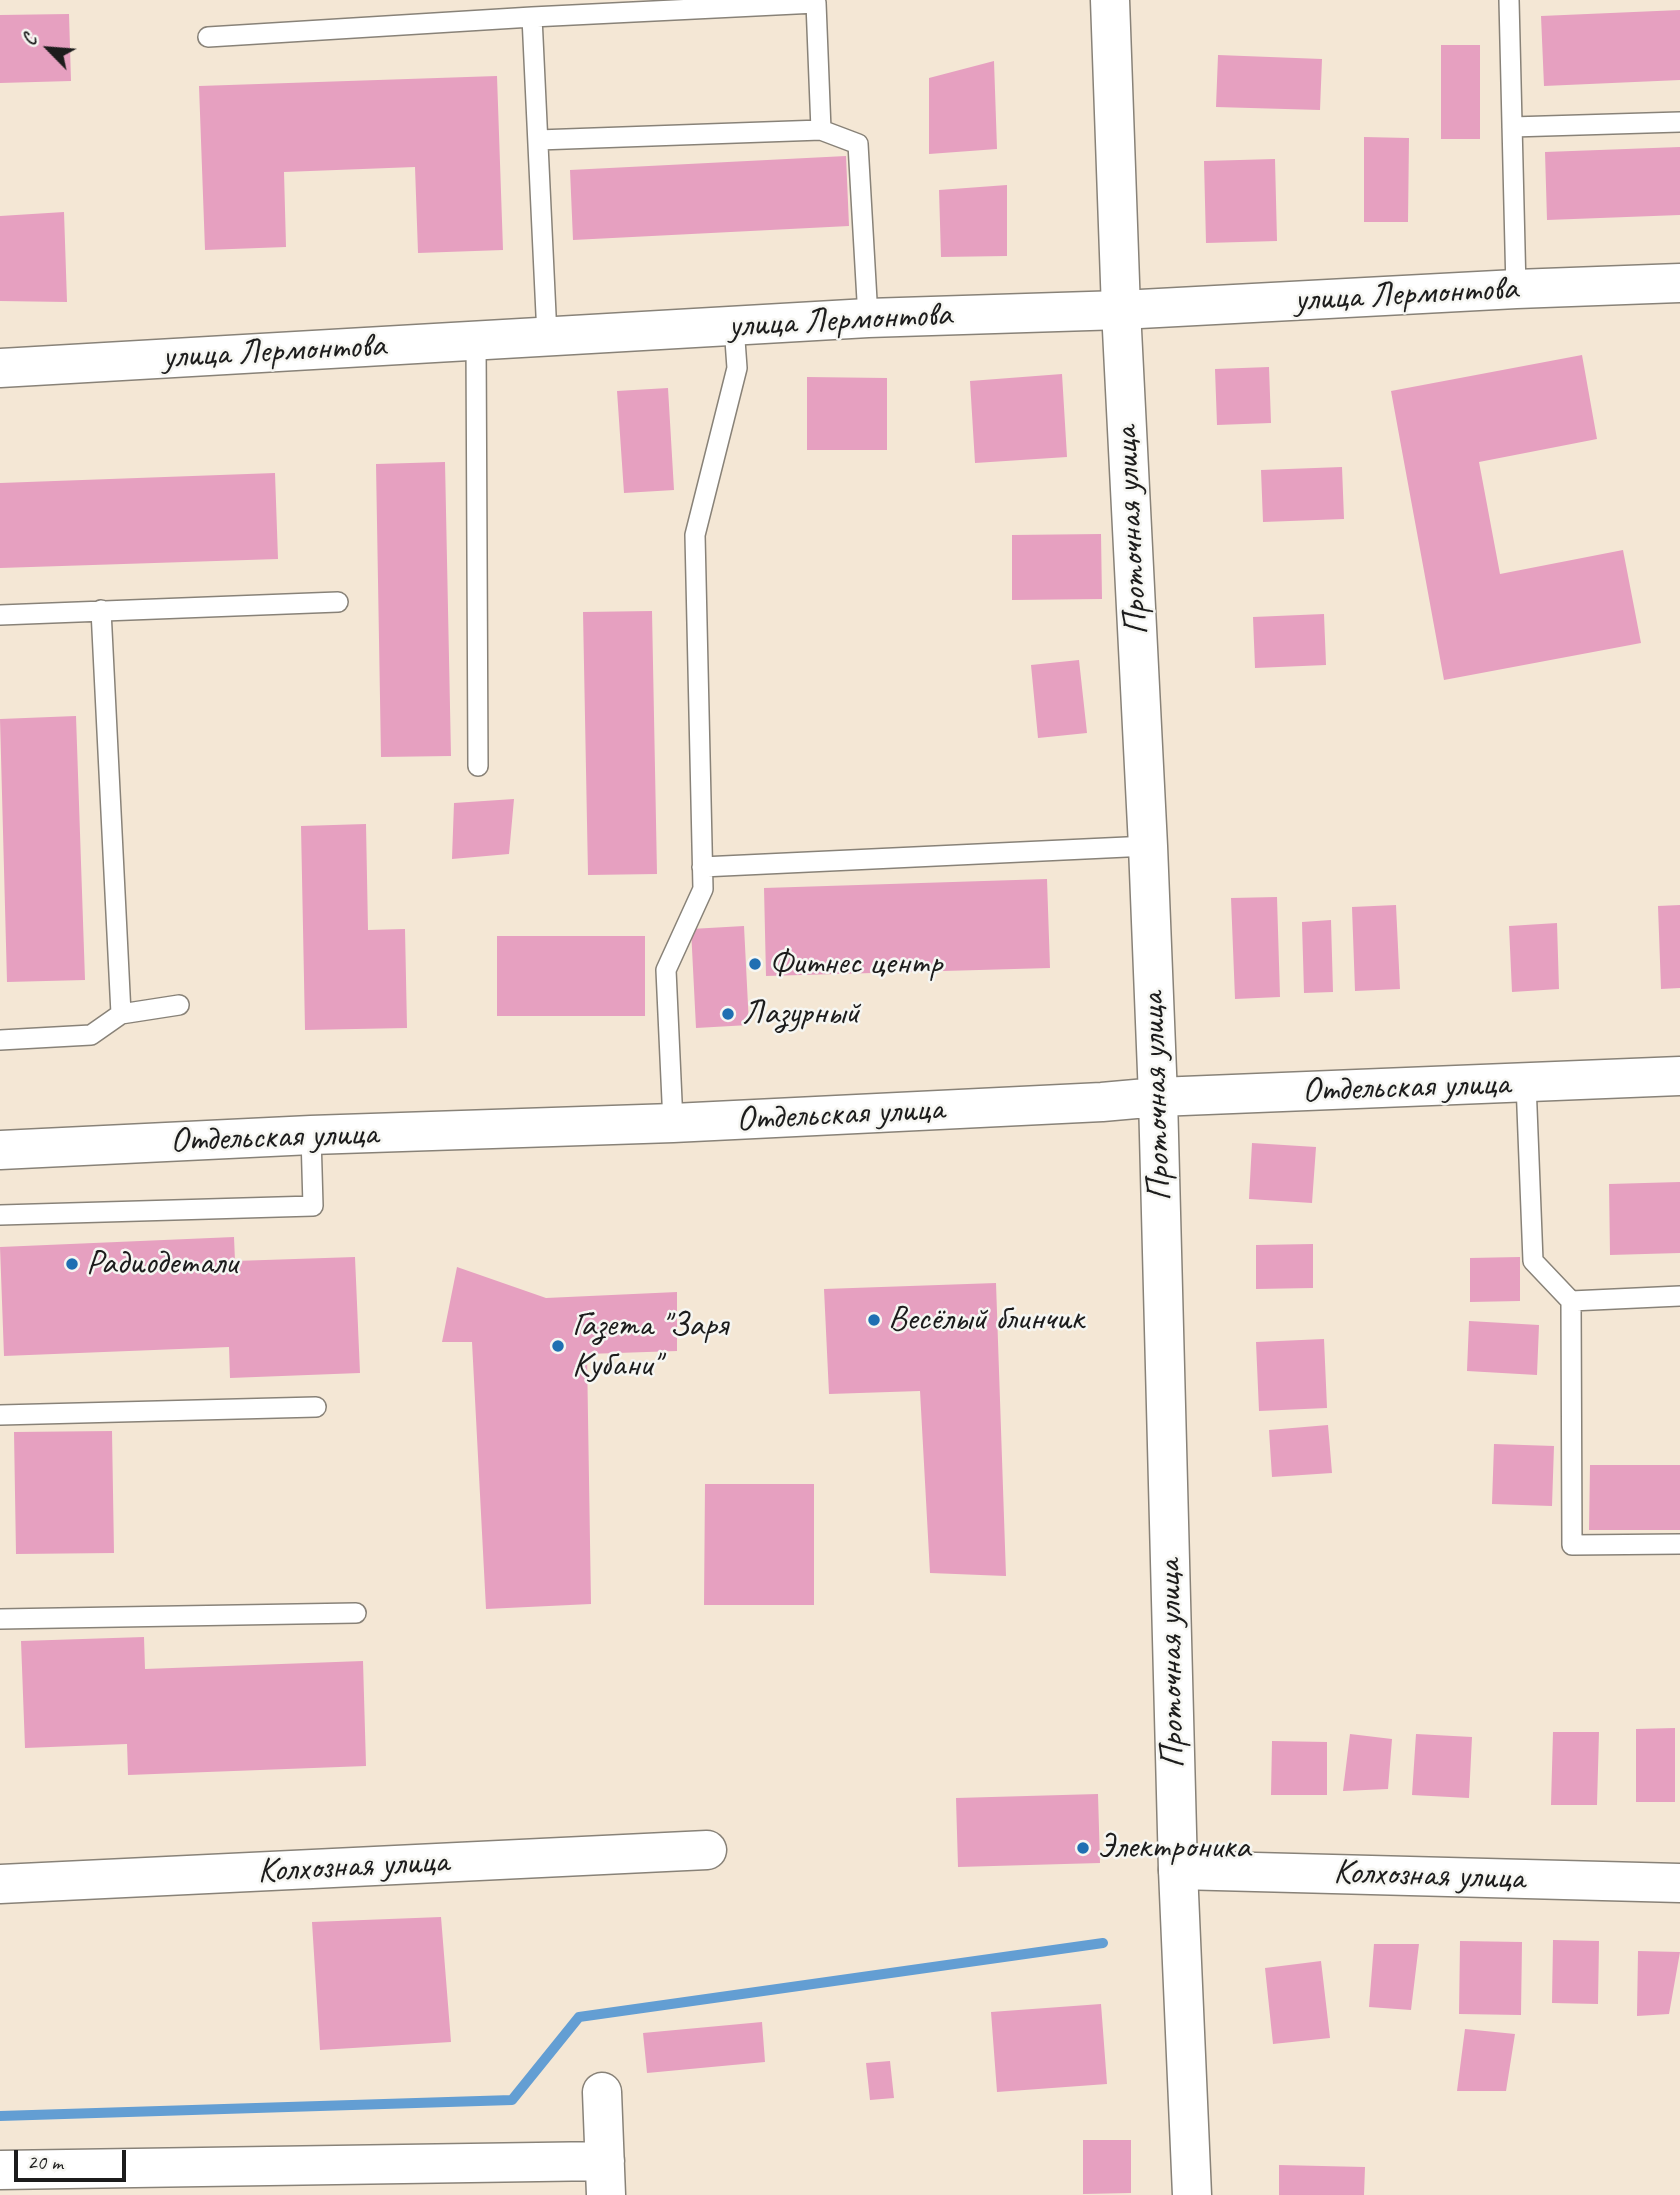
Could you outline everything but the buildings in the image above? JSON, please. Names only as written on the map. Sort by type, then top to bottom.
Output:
[{"type":"street","name":"Проточная улица","points":[[1110,0],[1121,310],[1148,846],[1178,1870],[1192,2195]]},
{"type":"street","name":"улица Лермонтова","points":[[0,368],[868,318],[1121,310],[1680,283]]},
{"type":"street","name":"Отдельская улица","points":[[0,1150],[311,1135],[673,1123],[1157,1097],[1680,1076]]},
{"type":"street","name":"Колхозная улица","points":[[0,1884],[707,1850]]},
{"type":"street","name":"Колхозная улица","points":[[1178,1870],[1680,1883]]},
{"type":"street","points":[[0,2170],[605,2178],[602,2092]]},
{"type":"lane","points":[[1509,0],[1516,289]]},
{"type":"lane","points":[[208,37],[816,3],[821,130]]},
{"type":"lane","points":[[532,17],[547,336]]},
{"type":"lane","points":[[1513,127],[1680,122]]},
{"type":"lane","points":[[538,139],[821,130],[858,144],[868,318]]},
{"type":"lane","points":[[673,1123],[666,970],[703,888],[695,535],[737,368],[734,326]]},
{"type":"lane","points":[[475,340],[478,766]]},
{"type":"lane","points":[[0,615],[338,602]]},
{"type":"lane","points":[[101,610],[121,1014]]},
{"type":"lane","points":[[702,867],[1148,846]]},
{"type":"lane","points":[[0,1040],[91,1035],[121,1014],[179,1005]]},
{"type":"lane","points":[[1526,1083],[1533,1261],[1571,1301],[1572,1545],[1680,1544]]},
{"type":"lane","points":[[0,1215],[313,1206],[311,1135]]},
{"type":"lane","points":[[1571,1301],[1680,1296]]},
{"type":"lane","points":[[0,1415],[316,1407]]},
{"type":"lane","points":[[0,1619],[356,1614]]},
{"type":"waterway","points":[[0,2116],[512,2100],[579,2017],[1103,1943]]},
{"type":"place","name":"Фитнес центр","points":[[755,964]]},
{"type":"place","name":"Лазурный","points":[[728,1014]]},
{"type":"place","name":"Радиодетали","points":[[72,1264]]},
{"type":"place","name":"Весёлый блинчик","points":[[874,1320]]},
{"type":"place","name":"Газета \"Заря Кубани\"","points":[[558,1346]]},
{"type":"place","name":"Электроника","points":[[1083,1848]]}]
